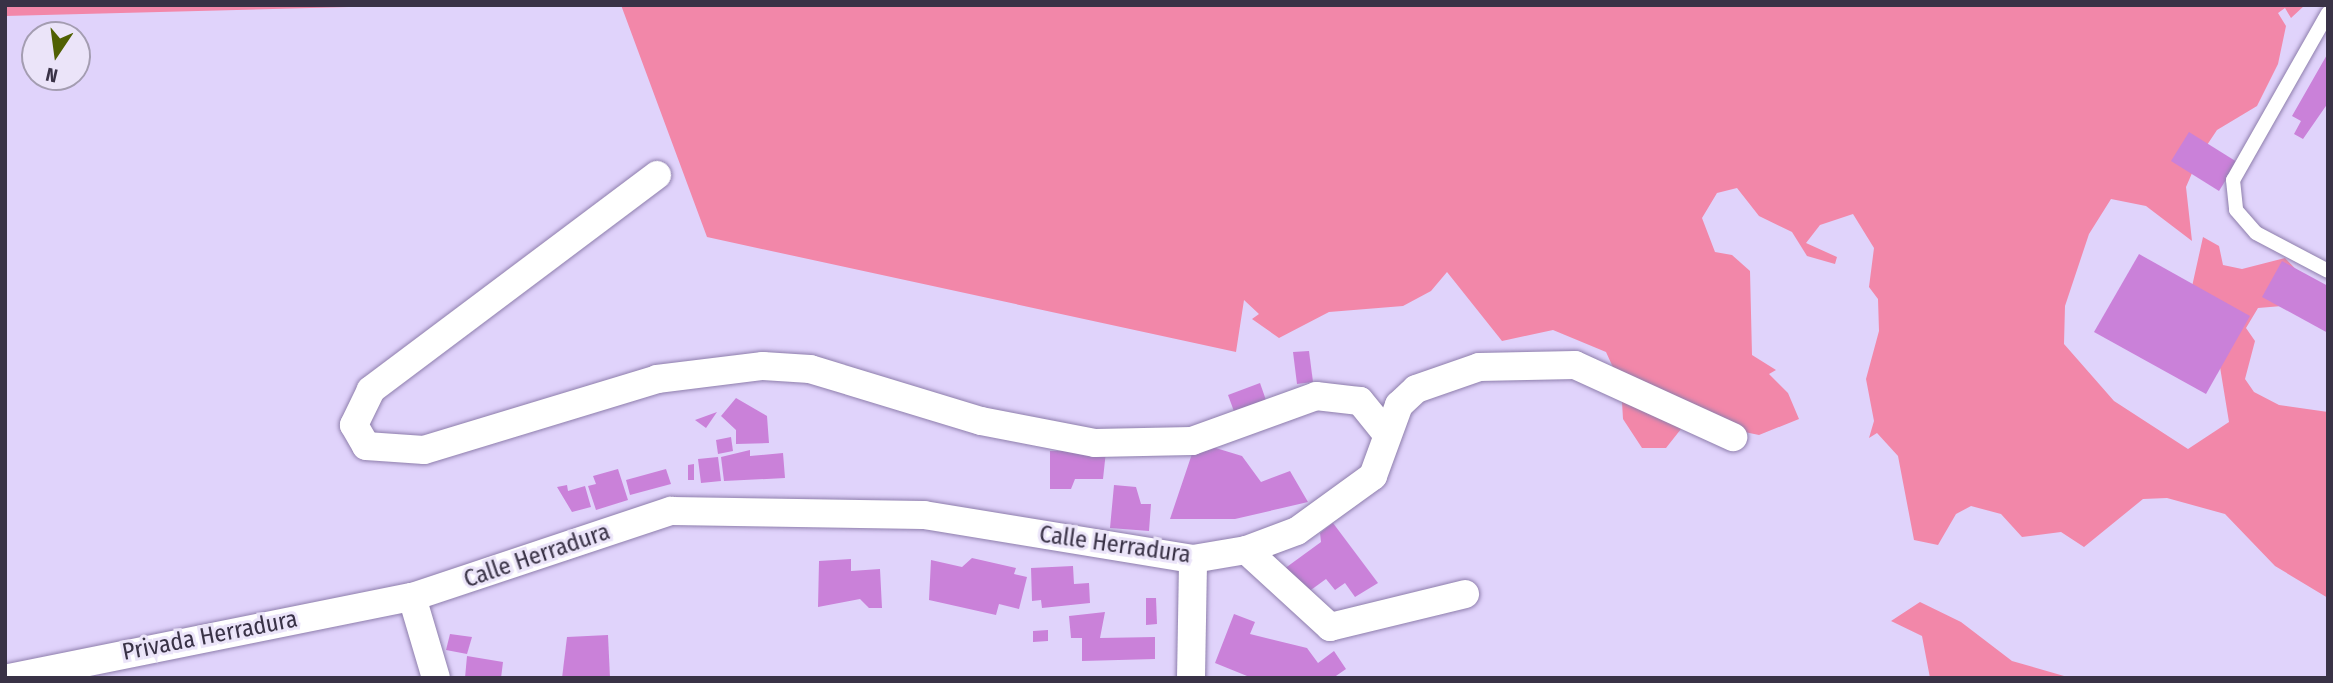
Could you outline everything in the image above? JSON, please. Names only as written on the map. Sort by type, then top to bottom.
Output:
[{"type":"street","points":[[657,175],[371,390],[354,425],[366,446],[424,450],[657,379],[763,366],[810,369],[981,421],[1095,443],[1192,441],[1316,396],[1360,401],[1386,433]]},
{"type":"street","name":"Calle Herradura","points":[[412,597],[671,511],[924,515],[1193,559],[1246,550],[1297,531],[1354,492],[1381,467],[1386,433],[1399,405],[1416,389],[1479,367],[1575,365],[1733,438]]},
{"type":"street","points":[[1246,550],[1330,627],[1465,593]]},
{"type":"street","points":[[1191,678],[1193,559]]},
{"type":"street","points":[[412,597],[436,678]]},
{"type":"street","name":"Privada Herradura","points":[[9,678],[412,597]]},
{"type":"lane","points":[[2328,13],[2321,41],[2233,180],[2236,210],[2256,233],[2328,271]]},
{"type":"shaded area","points":[[5,5],[424,5],[5,16]]},
{"type":"shaded area","points":[[621,5],[2305,5],[2291,18],[2285,8],[2278,13],[2286,26],[2278,64],[2257,106],[2217,130],[2199,157],[2186,187],[2192,241],[2146,206],[2111,199],[2089,234],[2065,306],[2064,344],[2114,401],[2188,449],[2229,422],[2220,367],[2191,291],[2203,237],[2219,246],[2223,265],[2242,269],[2285,258],[2327,302],[2258,308],[2246,328],[2255,341],[2245,379],[2254,392],[2279,405],[2328,412],[2328,598],[2275,566],[2225,514],[2167,498],[2143,499],[2084,547],[2061,532],[2022,537],[2001,514],[1971,506],[1956,514],[1938,545],[1914,540],[1898,456],[1877,433],[1869,438],[1874,421],[1866,379],[1879,331],[1878,299],[1869,287],[1874,248],[1853,214],[1820,225],[1806,243],[1837,257],[1835,264],[1807,256],[1792,232],[1759,216],[1737,188],[1717,193],[1702,218],[1715,252],[1732,255],[1750,271],[1752,355],[1776,370],[1769,374],[1788,393],[1799,419],[1759,435],[1701,423],[1681,429],[1666,448],[1642,448],[1623,419],[1621,385],[1606,352],[1553,330],[1502,341],[1447,272],[1431,291],[1403,306],[1329,312],[1279,338],[1252,319],[1259,314],[1244,300],[1236,352],[707,237]]},
{"type":"shaded area","points":[[1920,602],[1961,622],[2012,661],[2071,678],[1930,678],[1922,636],[1891,621]]},
{"type":"building","points":[[2328,53],[2328,103],[2303,139],[2294,134],[2301,121],[2292,116]]},
{"type":"building","points":[[2189,132],[2237,162],[2219,191],[2171,161]]},
{"type":"building","points":[[2139,254],[2250,316],[2206,394],[2094,332]]},
{"type":"building","points":[[2282,261],[2328,286],[2328,333],[2262,297]]},
{"type":"building","points":[[1309,351],[1313,382],[1297,384],[1293,352]]},
{"type":"building","points":[[1260,383],[1267,403],[1235,414],[1228,395]]},
{"type":"building","points":[[736,398],[767,416],[769,443],[736,444],[736,430],[721,416]]},
{"type":"building","points":[[717,412],[706,428],[695,420]]},
{"type":"building","points":[[731,437],[733,451],[718,454],[716,440]]},
{"type":"building","points":[[1196,442],[1242,456],[1261,482],[1290,471],[1308,502],[1235,519],[1170,519]]},
{"type":"building","points":[[750,450],[750,456],[783,453],[785,478],[724,481],[721,457]]},
{"type":"building","points":[[1050,451],[1106,451],[1103,479],[1075,479],[1071,489],[1050,489]]},
{"type":"building","points":[[718,457],[721,481],[701,483],[698,459]]},
{"type":"building","points":[[694,464],[694,480],[688,480],[688,465]]},
{"type":"building","points":[[618,469],[628,500],[596,510],[588,486],[596,484],[593,476]]},
{"type":"building","points":[[666,469],[671,484],[630,495],[626,480]]},
{"type":"building","points":[[567,485],[568,491],[585,486],[591,507],[572,512],[557,487]]},
{"type":"building","points":[[1114,485],[1136,487],[1141,504],[1151,504],[1149,531],[1110,528]]},
{"type":"building","points":[[1333,523],[1378,583],[1355,597],[1345,583],[1335,590],[1326,579],[1304,595],[1284,569],[1321,542],[1320,533]]},
{"type":"building","points":[[972,558],[1016,568],[1014,574],[1027,577],[1019,609],[999,604],[996,615],[929,600],[931,560],[962,567]]},
{"type":"building","points":[[851,559],[851,571],[880,569],[882,608],[869,608],[860,599],[818,607],[819,561]]},
{"type":"building","points":[[1073,566],[1074,584],[1089,583],[1090,603],[1042,608],[1041,600],[1032,601],[1031,568]]},
{"type":"building","points":[[1146,598],[1156,598],[1157,624],[1146,625]]},
{"type":"building","points":[[1105,612],[1100,638],[1155,637],[1155,659],[1082,661],[1082,638],[1071,638],[1069,616]]},
{"type":"building","points":[[1234,614],[1255,622],[1250,634],[1307,648],[1318,663],[1334,651],[1346,669],[1333,678],[1252,678],[1215,663]]},
{"type":"building","points":[[1048,630],[1048,641],[1033,642],[1033,631]]},
{"type":"building","points":[[450,634],[472,637],[467,654],[446,650]]},
{"type":"building","points":[[608,635],[610,678],[562,678],[567,637]]},
{"type":"building","points":[[467,656],[503,662],[501,678],[465,678]]}]
